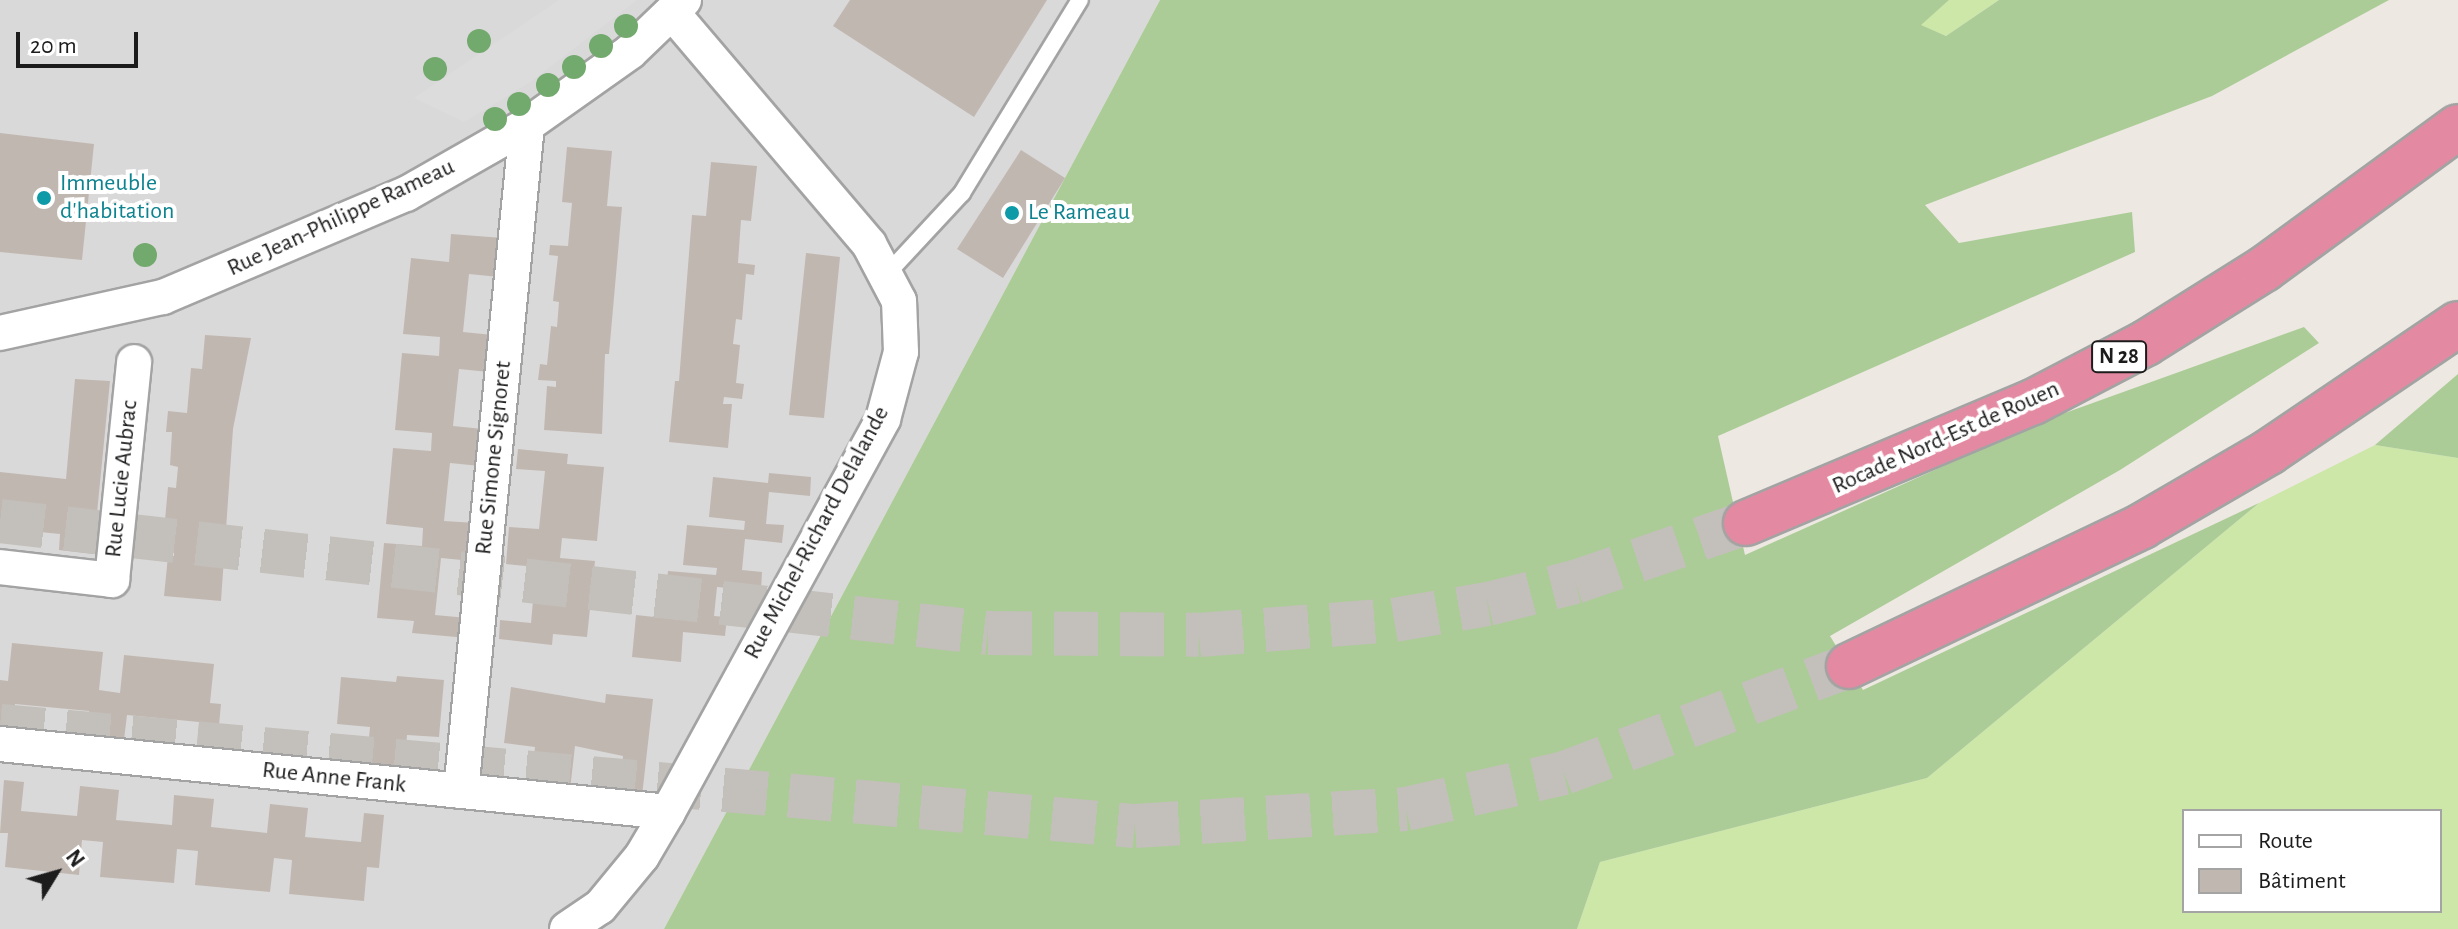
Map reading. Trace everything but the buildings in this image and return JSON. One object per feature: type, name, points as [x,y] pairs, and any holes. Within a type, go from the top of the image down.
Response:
[{"type":"highway","name":"Rocade Nord-Est de Rouen","points":[[1746,523],[2019,408],[2146,343],[2264,269],[2458,127]]},
{"type":"highway","points":[[1849,666],[2142,526],[2269,452],[2458,324]]},
{"type":"street","name":"Rue Michel-Richard Delalande","points":[[567,929],[600,907],[642,856],[668,812],[883,419],[901,352],[899,301],[869,244],[679,8]]},
{"type":"street","name":"Rue Jean-Philippe Rameau","points":[[0,333],[163,297],[406,194],[527,125],[679,8]]},
{"type":"street","name":"Rue Simone Signoret","points":[[461,791],[527,125]]},
{"type":"street","name":"Rue Lucie Aubrac","points":[[0,567],[112,580],[134,362]]},
{"type":"street","name":"Rue Anne Frank","points":[[0,744],[668,812]]},
{"type":"lane","points":[[885,276],[962,193],[1080,0]]},
{"type":"shaded area","points":[[0,0],[1160,0],[664,929],[0,929]]},
{"type":"shaded area","points":[[559,0],[637,0],[529,83],[464,122],[414,98]]},
{"type":"green space","points":[[1160,0],[1949,0],[1921,25],[1946,36],[1999,0],[2389,0],[2212,96],[1925,205],[1959,243],[2132,212],[2135,252],[1718,436],[1745,555],[2051,418],[2304,327],[2319,343],[2120,470],[1830,636],[1863,690],[2259,503],[1927,778],[1600,862],[1577,929],[664,929]]},
{"type":"green space","points":[[1949,0],[1999,0],[1946,36],[1920,25]]},
{"type":"green space","points":[[2458,374],[2458,458],[2375,445]]},
{"type":"green space","points":[[2375,445],[2458,458],[2458,929],[1577,929],[1600,862],[1927,778],[2259,503]]},
{"type":"tunnel","points":[[0,521],[988,633],[1199,635],[1394,620],[1488,604],[1575,582],[1746,523]]},
{"type":"tunnel","points":[[0,726],[1135,826],[1406,809],[1564,773],[1849,666]]},
{"type":"place","name":"Immeuble d'habitation","points":[[44,198]]},
{"type":"place","name":"Le Rameau","points":[[1012,213]]}]
